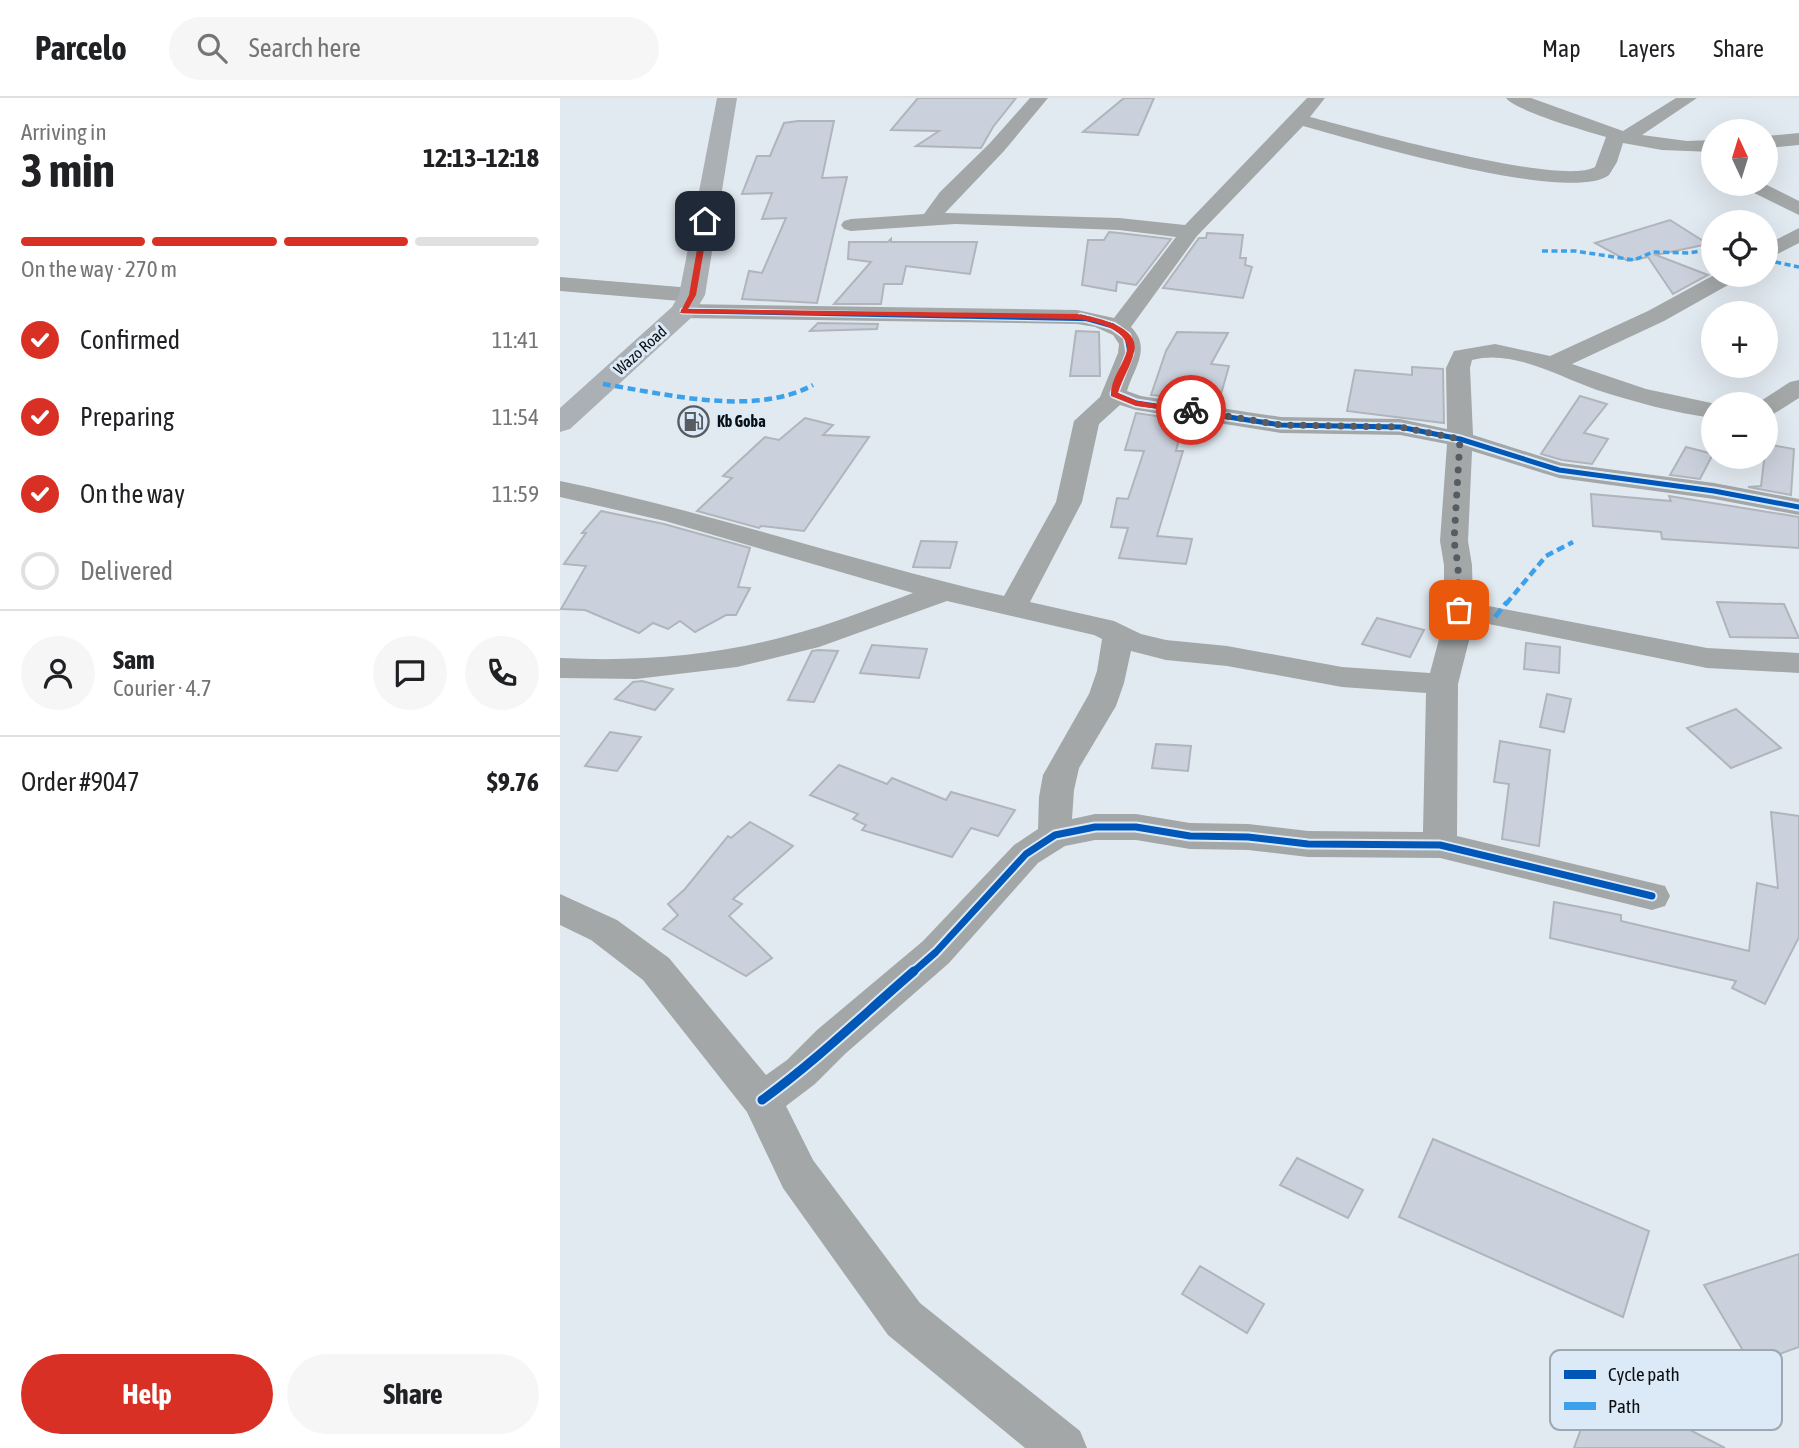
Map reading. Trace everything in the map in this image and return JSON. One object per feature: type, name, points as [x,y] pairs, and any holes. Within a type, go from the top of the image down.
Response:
[{"type":"main road","points":[[688,303],[727,98]]},
{"type":"main road","name":"Wazo Road","points":[[560,423],[688,303]]},
{"type":"street","points":[[930,218],[947,196],[997,147],[1039,98]]},
{"type":"street","points":[[560,284],[688,303],[1077,317],[1121,325],[1190,232],[1299,120],[1315,98]]},
{"type":"street","points":[[1515,98],[1620,137],[1679,146],[1701,146]]},
{"type":"street","points":[[1299,120],[1448,157],[1569,178],[1602,172],[1620,137],[1688,98]]},
{"type":"street","points":[[1778,141],[1799,139]]},
{"type":"street","points":[[1679,146],[1701,158]]},
{"type":"street","points":[[1774,196],[1799,209]]},
{"type":"street","points":[[851,225],[930,218],[1119,224],[1190,232]]},
{"type":"street","points":[[1778,247],[1799,234]]},
{"type":"street","points":[[1551,365],[1656,316],[1708,287]]},
{"type":"street","points":[[1013,607],[1069,502],[1087,421],[1111,401],[1117,380],[1131,351],[1130,341],[1123,332],[1111,325]]},
{"type":"street","points":[[1440,845],[1442,684],[1459,620],[1458,565],[1454,541],[1460,439],[1458,368],[1462,356],[1478,349],[1496,350],[1672,405],[1701,409]]},
{"type":"street","points":[[1778,401],[1799,387]]},
{"type":"street","points":[[1114,394],[1136,403],[1281,425],[1400,427],[1460,439],[1559,470],[1714,491],[1799,507]]},
{"type":"street","points":[[1778,410],[1799,413]]},
{"type":"street","points":[[560,489],[591,495],[632,508],[668,513],[945,592],[1103,628],[1131,642],[1166,650],[1227,656],[1342,677],[1442,684]]},
{"type":"street","points":[[560,668],[662,667],[763,652],[828,634],[945,592]]},
{"type":"street","points":[[1459,610],[1707,658],[1799,663]]},
{"type":"street","points":[[1055,835],[1060,774],[1107,691],[1113,672],[1117,635]]},
{"type":"street","points":[[762,1100],[801,1072],[831,1042],[936,952],[1026,854],[1055,835],[1095,827],[1136,827],[1190,836],[1248,837],[1308,844],[1440,845],[1652,896]]},
{"type":"street","points":[[560,908],[604,930],[656,969],[762,1100],[798,1174],[904,1319],[1063,1448]]},
{"type":"building","points":[[918,98],[1016,98],[993,127],[981,148],[916,146],[939,131],[891,130]]},
{"type":"building","points":[[1124,98],[1154,98],[1138,135],[1083,132]]},
{"type":"building","points":[[834,121],[822,178],[847,177],[817,303],[742,299],[749,271],[762,273],[786,218],[762,219],[772,193],[742,194],[757,156],[770,156],[784,123]]},
{"type":"building","points":[[1670,220],[1701,240],[1701,245],[1656,255],[1701,272],[1701,279],[1673,294],[1648,257],[1628,261],[1595,243]]},
{"type":"building","points":[[1109,232],[1171,239],[1136,285],[1117,282],[1116,291],[1082,285],[1088,240],[1104,240]]},
{"type":"building","points":[[1207,233],[1243,235],[1240,258],[1246,258],[1245,265],[1252,267],[1243,298],[1163,288],[1199,238],[1206,238]]},
{"type":"building","points":[[891,239],[891,242],[977,242],[970,274],[906,266],[902,284],[884,284],[881,304],[834,304],[871,262],[848,259],[849,242],[888,242]]},
{"type":"building","points":[[818,323],[878,324],[877,329],[810,331]]},
{"type":"building","points":[[1076,331],[1099,332],[1100,376],[1070,376]]},
{"type":"building","points":[[1177,332],[1228,333],[1211,364],[1229,366],[1219,401],[1151,395],[1166,351]]},
{"type":"building","points":[[1412,367],[1443,369],[1444,423],[1347,411],[1355,370],[1412,375]]},
{"type":"building","points":[[1580,396],[1607,404],[1584,433],[1608,439],[1592,464],[1541,454]]},
{"type":"building","points":[[1136,413],[1184,420],[1176,451],[1183,451],[1157,536],[1192,539],[1186,564],[1119,558],[1128,528],[1111,527],[1117,498],[1128,499],[1144,451],[1125,450]]},
{"type":"building","points":[[805,418],[833,425],[823,435],[869,437],[804,531],[761,526],[759,528],[697,511],[732,478],[723,476],[765,437],[779,440]]},
{"type":"building","points":[[1778,446],[1794,449],[1791,495],[1748,487],[1761,486],[1763,469],[1778,469]]},
{"type":"building","points":[[1686,447],[1701,451],[1701,469],[1705,469],[1700,479],[1670,475]]},
{"type":"building","points":[[1591,494],[1671,501],[1669,496],[1799,517],[1799,548],[1662,539],[1661,532],[1593,526]]},
{"type":"building","points":[[601,511],[664,524],[750,548],[738,587],[750,588],[736,615],[726,615],[695,632],[680,621],[668,629],[653,623],[639,633],[585,610],[561,609],[586,566],[564,564],[586,533],[582,533]]},
{"type":"building","points":[[921,541],[957,542],[950,568],[913,567]]},
{"type":"building","points":[[1717,602],[1784,604],[1799,638],[1730,637]]},
{"type":"building","points":[[1377,618],[1424,630],[1410,657],[1362,644]]},
{"type":"building","points":[[1526,643],[1560,647],[1559,673],[1524,669]]},
{"type":"building","points":[[872,645],[927,649],[919,678],[860,673]]},
{"type":"building","points":[[812,651],[838,651],[814,702],[788,700]]},
{"type":"building","points":[[642,681],[673,689],[655,710],[615,699],[633,682]]},
{"type":"building","points":[[1547,694],[1571,699],[1564,732],[1540,727]]},
{"type":"building","points":[[1736,709],[1781,748],[1731,768],[1687,728]]},
{"type":"building","points":[[610,732],[641,737],[617,771],[585,766]]},
{"type":"building","points":[[1500,741],[1550,750],[1539,846],[1502,839],[1509,784],[1494,782]]},
{"type":"building","points":[[1156,744],[1191,746],[1188,771],[1152,768]]},
{"type":"building","points":[[839,765],[887,784],[892,778],[946,800],[951,792],[1015,810],[998,836],[971,828],[952,857],[862,830],[866,825],[853,819],[858,814],[810,795]]},
{"type":"building","points":[[1771,812],[1799,816],[1799,937],[1765,1004],[1732,988],[1736,981],[1550,938],[1554,902],[1621,915],[1621,921],[1749,951],[1757,883],[1778,888]]},
{"type":"building","points":[[750,822],[793,846],[733,899],[742,904],[729,916],[772,958],[746,976],[663,929],[678,915],[668,904],[685,889],[728,836],[731,838]]},
{"type":"building","points":[[1433,1139],[1649,1231],[1623,1317],[1399,1217]]},
{"type":"building","points":[[1297,1158],[1363,1190],[1348,1218],[1280,1185]]},
{"type":"building","points":[[1799,1254],[1799,1347],[1782,1353],[1782,1350],[1743,1350],[1704,1285]]},
{"type":"building","points":[[1200,1266],[1264,1304],[1247,1333],[1182,1294]]},
{"type":"building","points":[[1581,1430],[1690,1430],[1725,1448],[1574,1448]]},
{"type":"marked path","points":[[1542,251],[1575,251],[1634,260],[1653,252],[1701,251]]},
{"type":"marked path","points":[[1778,263],[1799,267]]},
{"type":"marked path","points":[[603,384],[690,397],[736,400],[783,398],[813,385]]},
{"type":"marked path","points":[[1495,617],[1546,556],[1573,542]]},
{"type":"cycle path","points":[[683,311],[1085,318],[1104,322],[1127,336],[1130,353],[1114,394],[1136,403],[1281,425],[1400,427],[1460,439],[1559,470],[1714,491],[1799,507]]},
{"type":"cycle path","points":[[762,1100],[801,1072],[831,1042],[936,952],[1026,854],[1055,835],[1095,827],[1136,827],[1190,836],[1248,837],[1308,844],[1440,845],[1652,896]]},
{"type":"way so far","points":[[1191,410],[1281,425],[1400,427],[1460,439],[1454,541],[1458,565],[1459,610]]},
{"type":"place","name":"Kb Goba","points":[[694,421]]},
{"type":"route","points":[[705,221],[692,295],[683,311],[1095,319],[1123,332],[1130,341],[1131,351],[1117,380],[1114,394],[1136,403],[1191,410]]}]
